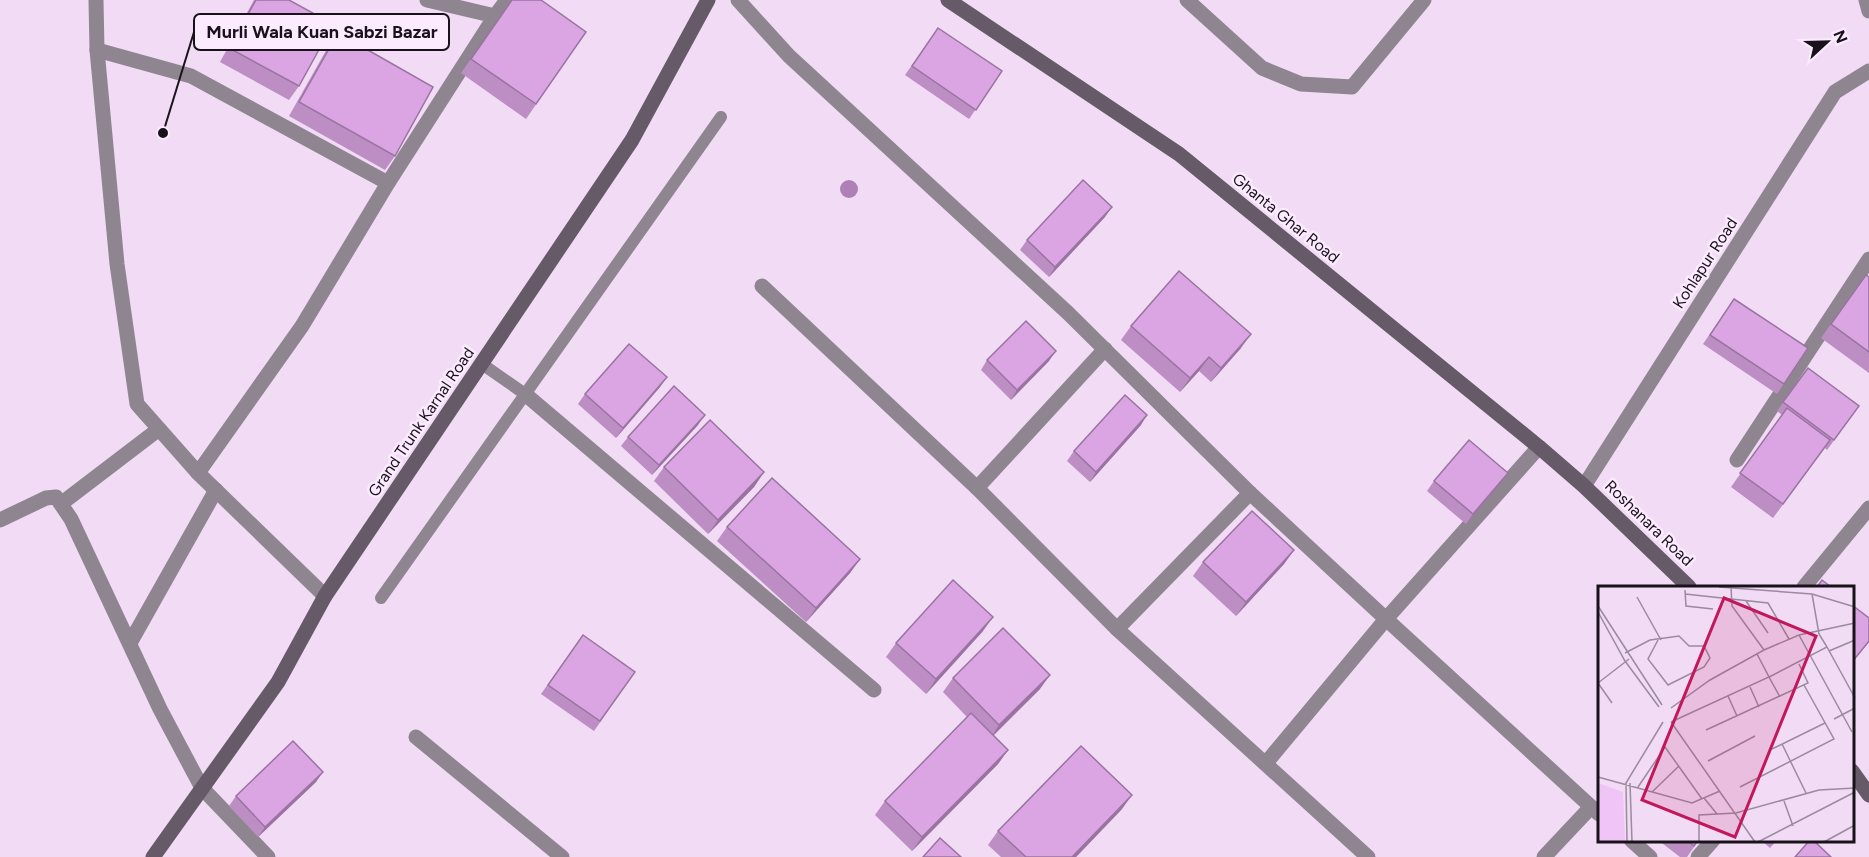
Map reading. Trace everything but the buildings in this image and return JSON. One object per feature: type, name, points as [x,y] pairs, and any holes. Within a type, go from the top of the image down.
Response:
[{"type":"main road","name":"Grand Trunk Karnal Road","points":[[153,857],[278,682],[325,596],[632,140],[708,0]]},
{"type":"main road","name":"Ghanta Ghar Road","points":[[948,0],[1179,154],[1584,486]]},
{"type":"main road","name":"Roshanara Road","points":[[1584,486],[1688,586]]},
{"type":"main road","points":[[1854,774],[1869,795]]},
{"type":"street","points":[[96,0],[97,50],[117,264],[137,404],[198,473],[325,596]]},
{"type":"street","points":[[427,0],[495,16]]},
{"type":"street","points":[[198,473],[302,326],[388,183],[507,0]]},
{"type":"street","points":[[738,0],[789,56],[1068,313],[1250,493],[1595,810],[1544,857]]},
{"type":"street","points":[[1186,0],[1262,68],[1301,84],[1352,87],[1424,0]]},
{"type":"street","points":[[1866,0],[1869,11]]},
{"type":"street","points":[[97,50],[191,76],[388,183]]},
{"type":"street","name":"Kohlapur Road","points":[[1584,486],[1835,92],[1869,71]]},
{"type":"street","points":[[1737,460],[1869,259]]},
{"type":"street","points":[[762,285],[977,488],[1117,629],[1368,857]]},
{"type":"street","points":[[977,488],[1105,349]]},
{"type":"street","points":[[525,393],[874,690]]},
{"type":"street","points":[[62,503],[159,429]]},
{"type":"street","points":[[1266,763],[1386,619],[1539,447]]},
{"type":"street","points":[[130,643],[216,490]]},
{"type":"street","points":[[1117,629],[1250,493]]},
{"type":"street","points":[[0,520],[46,498],[56,497],[62,503],[160,709],[202,788],[268,857]]},
{"type":"street","points":[[1805,586],[1869,508]]},
{"type":"street","points":[[416,737],[562,857]]},
{"type":"street","points":[[1632,842],[1650,857]]},
{"type":"street","points":[[1698,857],[1711,842]]},
{"type":"lane","points":[[381,598],[721,117]]},
{"type":"lane","points":[[482,364],[525,393]]},
{"type":"place","name":"Murli Wala Kuan Sabzi Bazar","points":[[163,133]]}]
